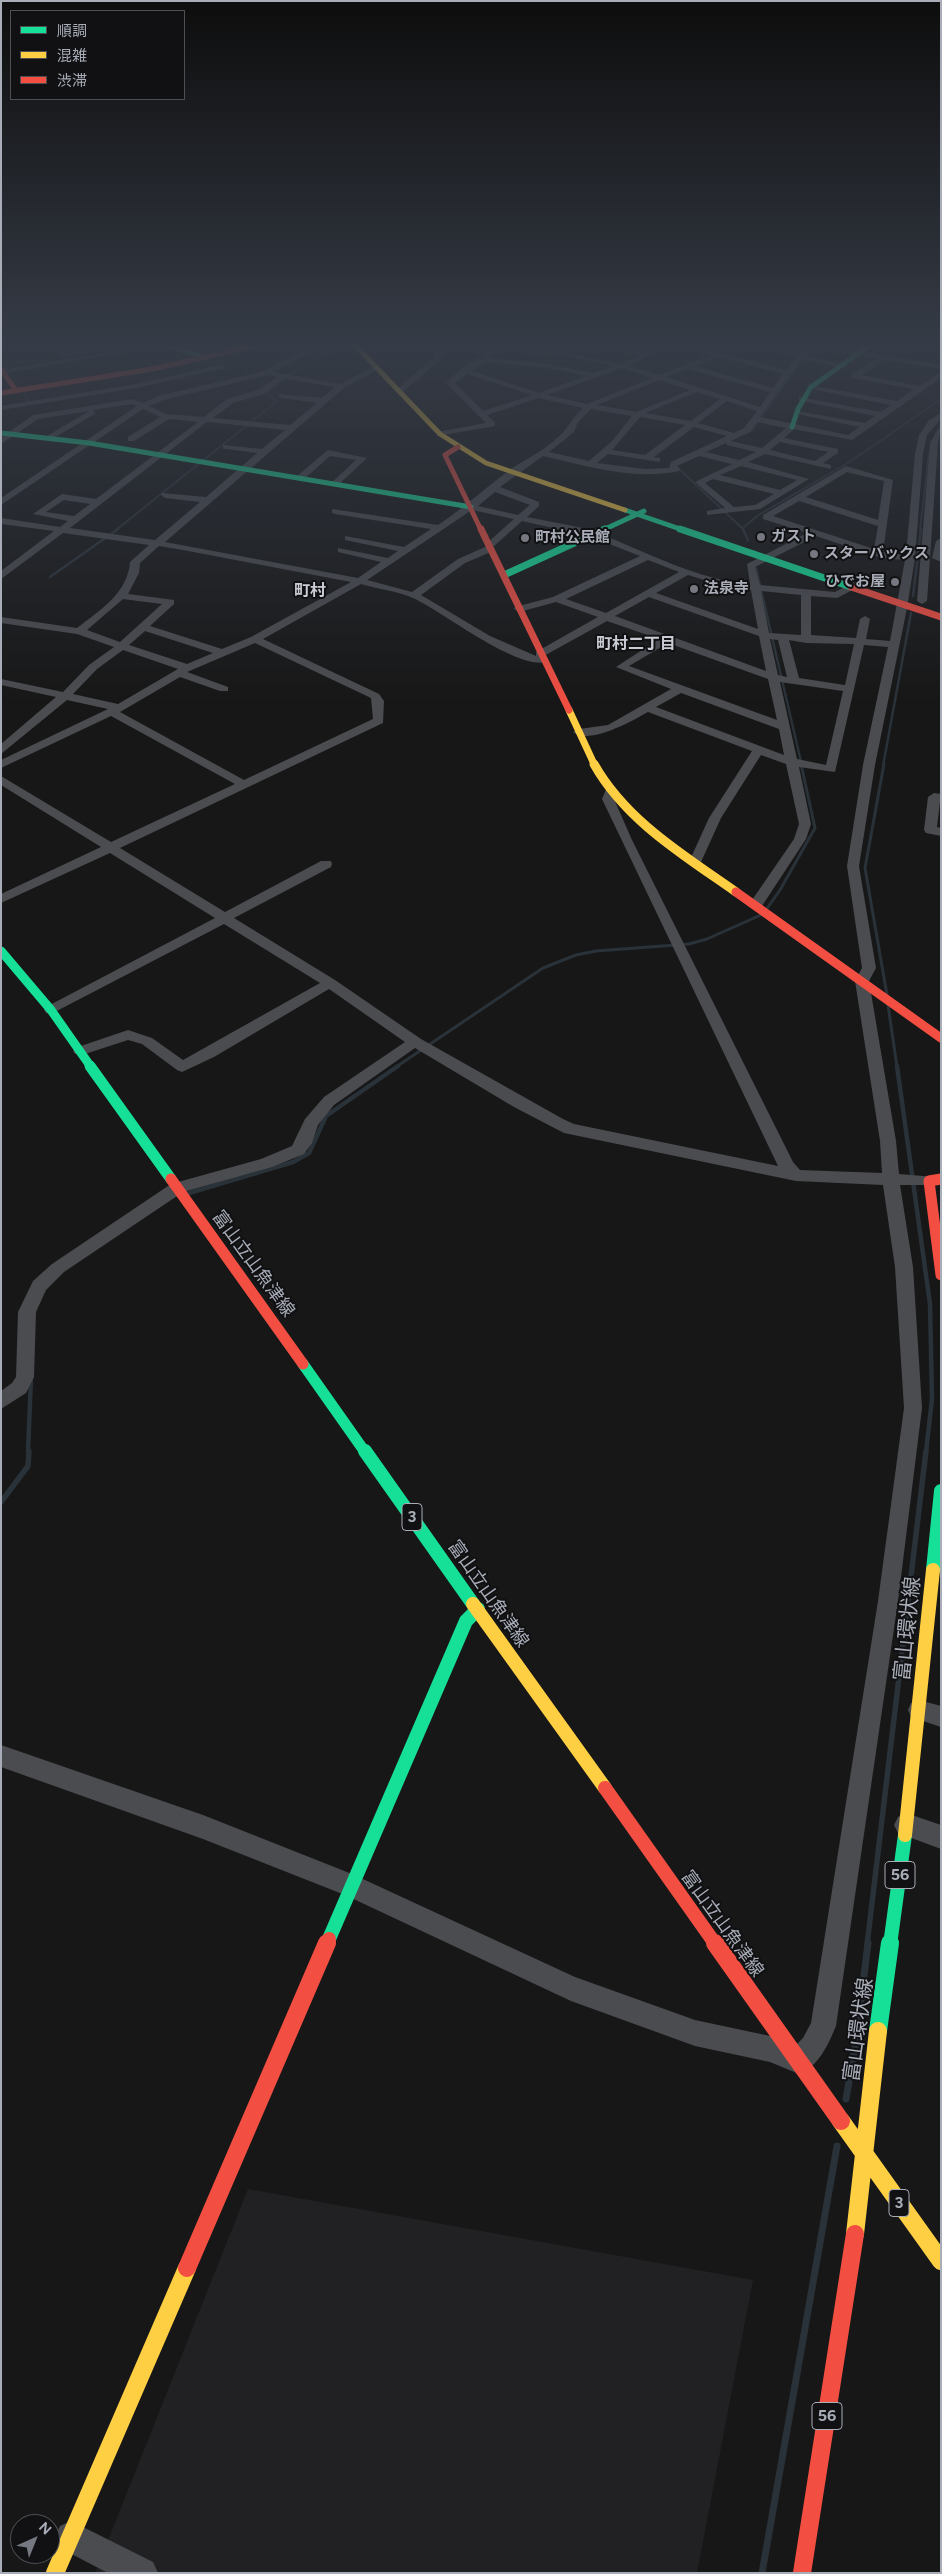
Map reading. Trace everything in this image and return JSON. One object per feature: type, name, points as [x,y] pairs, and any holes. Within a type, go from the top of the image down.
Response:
[{"type":"street","points":[[1,502],[57,465]]},
{"type":"street","points":[[1,576],[145,465]]},
{"type":"street","points":[[223,465],[471,507],[592,534],[714,582],[755,589],[837,595],[856,585]]},
{"type":"street","points":[[79,631],[123,596],[136,568],[135,562],[250,465]]},
{"type":"street","points":[[300,478],[314,465]]},
{"type":"street","points":[[334,484],[356,465]]},
{"type":"street","points":[[450,465],[542,657],[610,790],[643,823],[695,862],[941,1038]]},
{"type":"street","points":[[499,465],[856,585],[941,617]]},
{"type":"street","points":[[1,765],[116,710],[183,670],[255,639],[358,582],[471,507],[523,465]]},
{"type":"street","points":[[605,465],[652,473],[676,469],[673,465]]},
{"type":"street","points":[[732,510],[699,482],[737,465]]},
{"type":"street","points":[[710,513],[757,507],[805,479],[745,465]]},
{"type":"street","points":[[820,465],[828,467]]},
{"type":"street","points":[[878,553],[882,524],[910,465]]},
{"type":"street","points":[[922,601],[932,465]]},
{"type":"street","points":[[903,481],[846,469],[766,517],[878,553],[910,558]]},
{"type":"street","points":[[713,476],[782,492]]},
{"type":"street","points":[[1,1756],[202,1826],[352,1886],[571,1988],[695,2033],[770,2049],[799,2061],[812,2048],[823,2026],[888,1601],[913,1408],[904,1267],[894,1179],[862,982],[869,968],[853,866],[869,765],[910,558],[903,481]]},
{"type":"street","points":[[58,488],[107,494]]},
{"type":"street","points":[[414,596],[437,578],[489,547],[536,504],[493,488]]},
{"type":"street","points":[[1,489],[19,491]]},
{"type":"street","points":[[165,495],[208,500]]},
{"type":"street","points":[[75,519],[38,514],[62,497],[97,502]]},
{"type":"street","points":[[800,498],[882,524]]},
{"type":"street","points":[[335,511],[439,528]]},
{"type":"street","points":[[504,575],[641,512]]},
{"type":"street","points":[[1,522],[157,543],[244,558],[414,596],[486,638],[532,659],[542,657],[686,572]]},
{"type":"street","points":[[755,906],[800,839],[805,824],[775,678],[764,635],[763,618],[750,566],[815,533]]},
{"type":"street","points":[[348,538],[405,550]]},
{"type":"street","points":[[941,541],[937,558],[941,559]]},
{"type":"street","points":[[340,550],[388,561]]},
{"type":"street","points":[[520,609],[557,599],[648,556]]},
{"type":"street","points":[[649,594],[764,635],[806,640],[860,641],[894,645]]},
{"type":"street","points":[[806,594],[806,640]]},
{"type":"street","points":[[1,751],[13,738],[65,696],[93,667],[123,645],[170,602],[123,596]]},
{"type":"street","points":[[557,599],[775,678],[849,689]]},
{"type":"street","points":[[902,601],[941,611]]},
{"type":"street","points":[[648,708],[792,762],[831,769],[865,619]]},
{"type":"street","points":[[3,622],[79,631],[123,645],[224,689]]},
{"type":"street","points":[[143,627],[222,652]]},
{"type":"street","points":[[782,638],[794,681]]},
{"type":"street","points":[[1,899],[378,721],[378,701],[375,696],[255,639]]},
{"type":"street","points":[[667,639],[621,667],[784,727]]},
{"type":"street","points":[[1,682],[65,696],[116,710],[243,784]]},
{"type":"street","points":[[579,732],[610,728],[680,689]]},
{"type":"street","points":[[695,862],[714,818],[759,749]]},
{"type":"street","points":[[1,780],[111,846],[330,983],[368,1012],[414,1041],[543,1118],[570,1129],[796,1175],[930,1180],[941,1274]]},
{"type":"street","points":[[610,790],[608,799],[626,840],[782,1156],[796,1175]]},
{"type":"street","points":[[941,798],[934,796],[930,830],[941,832]]},
{"type":"street","points":[[51,1010],[326,864]]},
{"type":"street","name":"富山立山魚津線","points":[[1,951],[51,1010],[478,1609],[650,1855],[941,2261]]},
{"type":"street","points":[[80,1051],[128,1036],[147,1041],[182,1067],[209,1054],[330,983]]},
{"type":"street","points":[[1,1402],[20,1388],[25,1377],[27,1312],[39,1286],[58,1268],[177,1188],[266,1163],[298,1150],[304,1143],[311,1123],[329,1101],[405,1050],[414,1041]]},
{"type":"street","name":"富山環状線","points":[[802,2573],[852,2259],[862,2149],[906,1825],[919,1710],[934,1630],[941,1491]]},
{"type":"street","points":[[55,2573],[466,1621],[478,1609]]},
{"type":"street","points":[[919,1710],[941,1717]]},
{"type":"street","points":[[906,1825],[941,1837]]},
{"type":"street","points":[[71,2537],[142,2573]]},
{"type":"shaded area","points":[[248,2189],[753,2280],[697,2573],[95,2573]]},
{"type":"waterway","points":[[116,530],[197,465]]},
{"type":"waterway","points":[[743,528],[757,516],[844,465]]},
{"type":"waterway","points":[[920,530],[928,465]]},
{"type":"waterway","points":[[676,466],[743,529]]},
{"type":"waterway","points":[[50,577],[118,529]]},
{"type":"waterway","points":[[743,529],[748,540]]},
{"type":"waterway","points":[[913,596],[921,529]]},
{"type":"waterway","points":[[756,568],[802,766]]},
{"type":"waterway","points":[[883,766],[911,613]]},
{"type":"waterway","points":[[396,1067],[543,968],[576,955],[596,951],[689,944],[707,939],[763,914],[780,890],[815,828],[801,764]]},
{"type":"waterway","points":[[884,764],[865,868],[887,995]]},
{"type":"waterway","points":[[888,1005],[897,1067]]},
{"type":"waterway","points":[[189,1193],[293,1162],[309,1153],[326,1116],[398,1066]]},
{"type":"waterway","points":[[897,1066],[930,1304],[932,1399],[926,1452]]},
{"type":"waterway","points":[[28,1452],[31,1377]]},
{"type":"waterway","points":[[1,1502],[28,1466],[29,1451]]},
{"type":"waterway","points":[[867,1945],[926,1451]]},
{"type":"waterway","points":[[846,2099],[856,2041],[868,1943]]},
{"type":"waterway","points":[[762,2573],[837,2146]]},
{"type":"traffic: fast","points":[[221,465],[471,507]]},
{"type":"traffic: fast","points":[[625,510],[851,587]]},
{"type":"traffic: fast","points":[[504,575],[644,511]]},
{"type":"traffic: fast","points":[[1,951],[51,1010],[171,1179]]},
{"type":"traffic: fast","points":[[303,1364],[473,1604]]},
{"type":"traffic: fast","points":[[933,1570],[941,1491]]},
{"type":"traffic: fast","points":[[329,1939],[466,1621],[478,1609]]},
{"type":"traffic: fast","points":[[878,2031],[905,1835]]},
{"type":"traffic: slow","points":[[492,465],[625,510]]},
{"type":"traffic: slow","points":[[569,710],[596,768],[629,810],[663,840],[736,892]]},
{"type":"traffic: slow","points":[[905,1835],[933,1570]]},
{"type":"traffic: slow","points":[[473,1604],[605,1788]]},
{"type":"traffic: slow","points":[[855,2234],[878,2031]]},
{"type":"traffic: slow","points":[[841,2121],[941,2261]]},
{"type":"traffic: slow","points":[[55,2573],[187,2268]]},
{"type":"traffic: jam","points":[[450,465],[569,710]]},
{"type":"traffic: jam","points":[[851,587],[941,617]]},
{"type":"traffic: jam","points":[[736,892],[941,1038]]},
{"type":"traffic: jam","points":[[171,1179],[303,1364]]},
{"type":"traffic: jam","points":[[941,1179],[929,1181],[941,1275]]},
{"type":"traffic: jam","points":[[605,1788],[841,2121]]},
{"type":"traffic: jam","points":[[187,2268],[329,1939]]},
{"type":"traffic: jam","points":[[802,2573],[855,2234]]},
{"type":"place","name":"ガスト","points":[[761,537]]},
{"type":"place","name":"町村公民館","points":[[525,538]]},
{"type":"place","name":"スターバックス","points":[[814,554]]},
{"type":"place","name":"ひでお屋","points":[[895,582]]},
{"type":"place","name":"法泉寺","points":[[694,589]]},
{"type":"district","name":"町村","points":[[310,591]]},
{"type":"district","name":"町村二丁目","points":[[636,644]]}]
